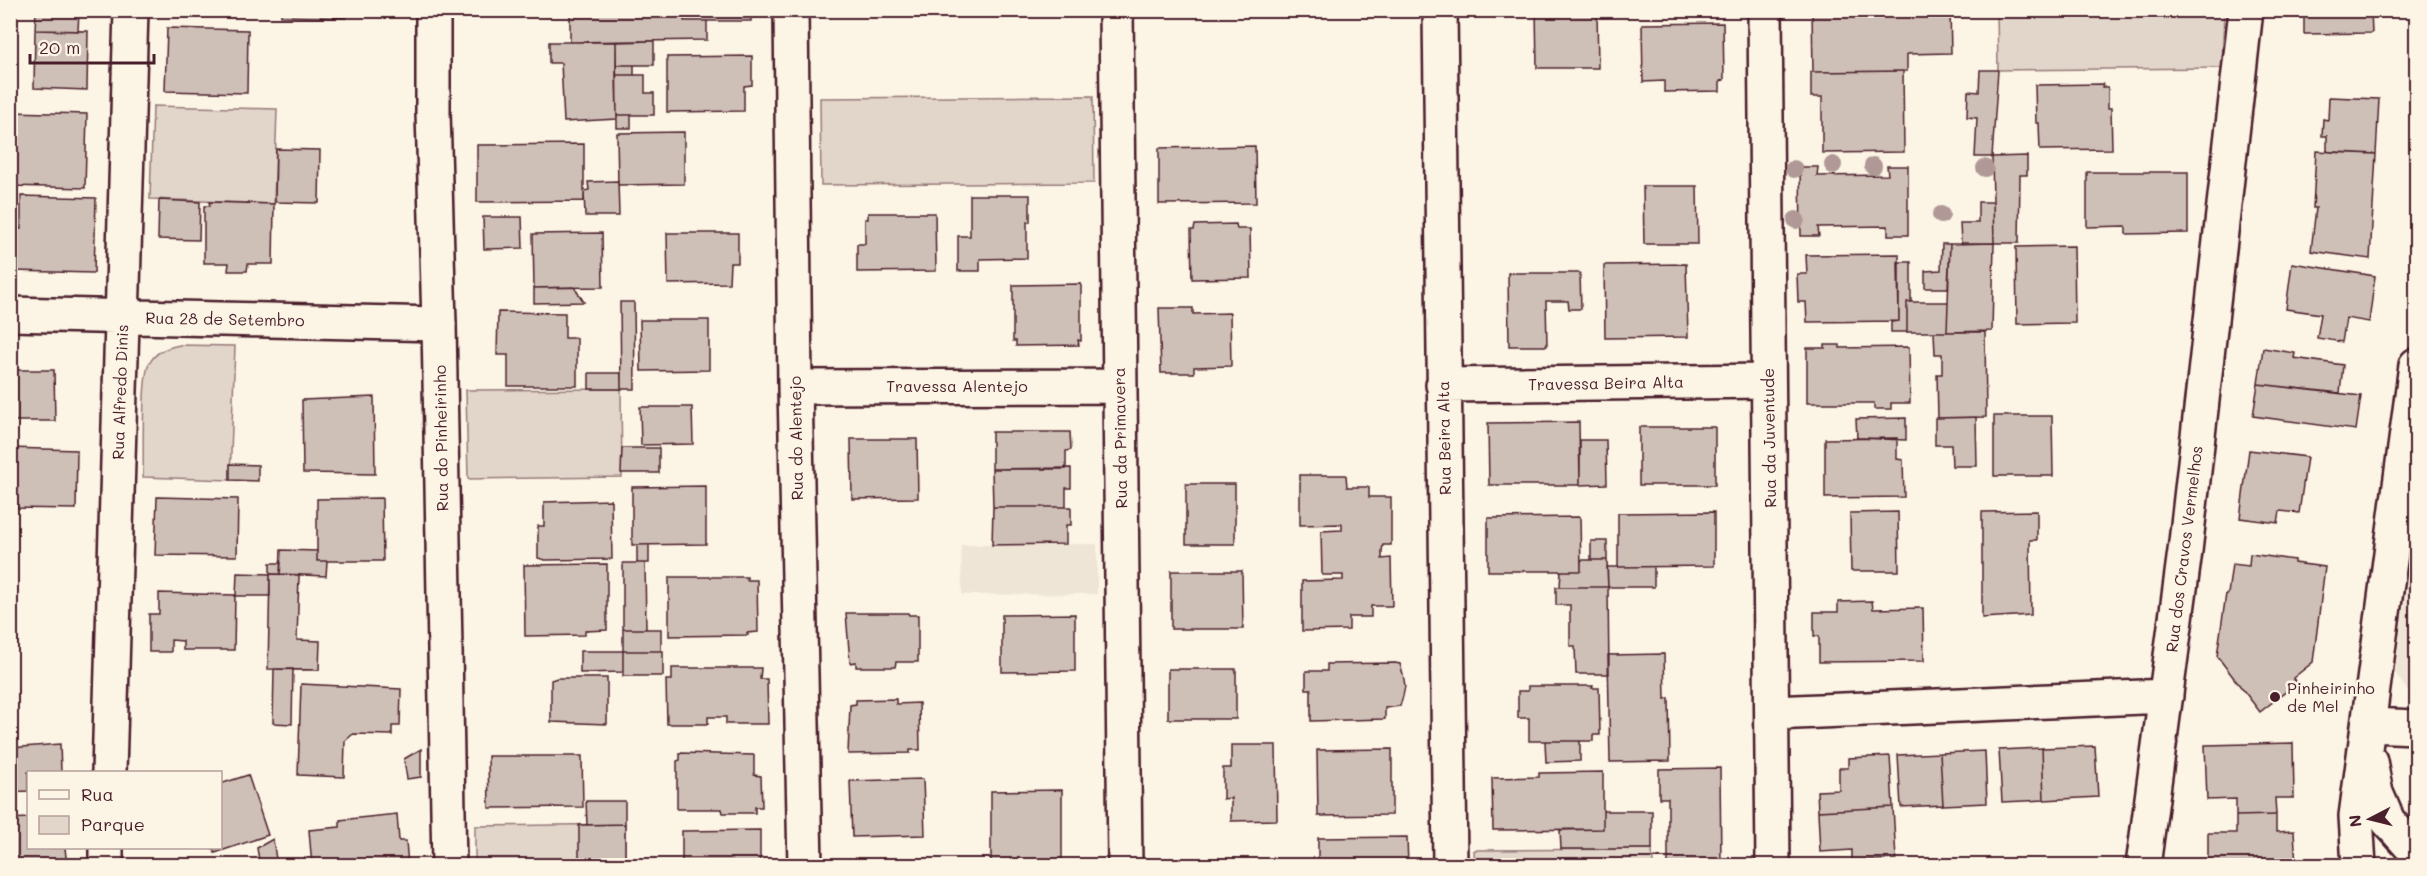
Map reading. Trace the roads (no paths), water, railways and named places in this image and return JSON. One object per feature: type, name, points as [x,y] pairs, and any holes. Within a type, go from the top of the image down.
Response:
[{"type":"street","name":"Rua Alfredo Dinis","points":[[109,771],[131,10]]},
{"type":"street","name":"Rua do Pinheirinho","points":[[433,10],[433,112],[440,324],[449,866]]},
{"type":"street","name":"Rua do Alentejo","points":[[791,10],[795,387],[805,866]]},
{"type":"street","name":"Rua da Primavera","points":[[1116,10],[1125,866]]},
{"type":"street","name":"Rua Beira Alta","points":[[1440,10],[1450,866]]},
{"type":"street","name":"Rua da Juventude","points":[[1765,10],[1773,866]]},
{"type":"street","name":"Rua dos Cravos Vermelhos","points":[[2143,866],[2185,551],[2246,10]]},
{"type":"street","name":"Rua 28 de Setembro","points":[[10,314],[440,324]]},
{"type":"street","points":[[2359,866],[2356,816],[2416,365]]},
{"type":"street","name":"Travessa Beira Alta","points":[[1443,385],[1768,381]]},
{"type":"street","name":"Travessa Alentejo","points":[[795,387],[1119,386]]},
{"type":"street","points":[[1773,713],[2166,696]]},
{"type":"street","points":[[2368,735],[2416,726]]},
{"type":"street","points":[[2368,735],[2376,793],[2388,821],[2416,852]]},
{"type":"street","points":[[106,849],[106,866]]},
{"type":"place","name":"Pinheirinho de Mel","points":[[2275,697]]}]
